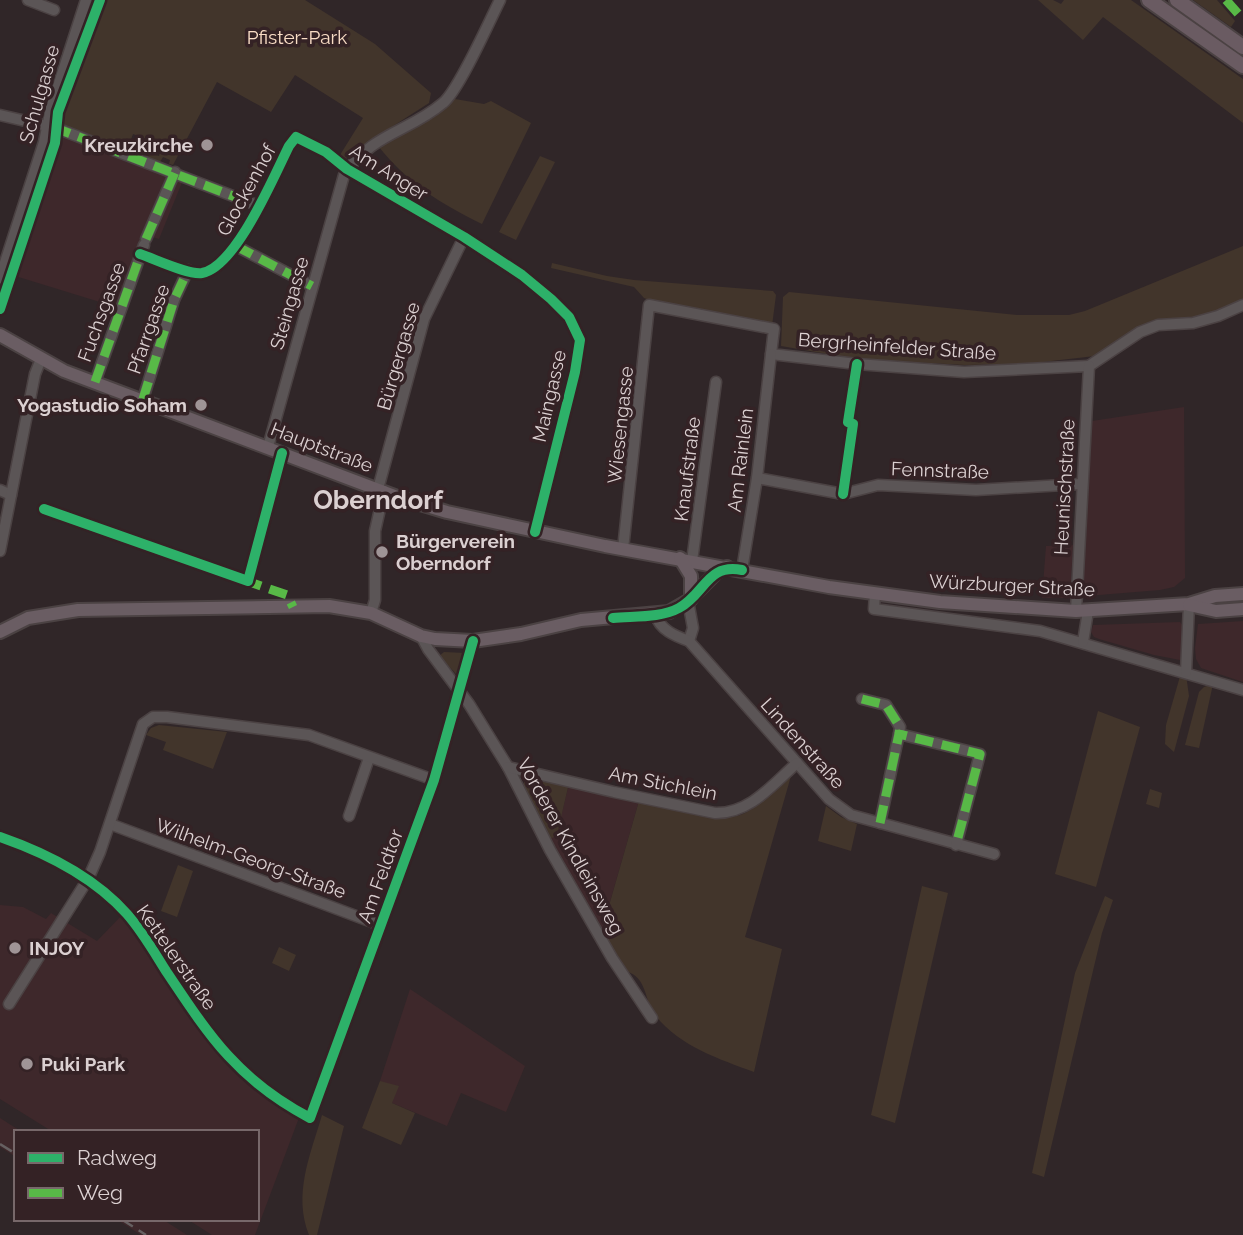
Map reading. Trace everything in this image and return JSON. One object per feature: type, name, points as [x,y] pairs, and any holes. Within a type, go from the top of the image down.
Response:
[{"type":"highway","points":[[1149,0],[1243,66]]},
{"type":"highway","points":[[1177,0],[1243,47]]},
{"type":"main road","name":"Hauptstraße","points":[[0,335],[64,371],[381,490],[447,512],[535,532],[727,567]]},
{"type":"main road","points":[[686,559],[691,576],[690,600]]},
{"type":"main road","points":[[0,632],[40,615],[78,610],[329,606],[371,613],[421,636],[473,641],[521,634],[581,620],[676,610],[690,600],[716,573],[727,567]]},
{"type":"main road","name":"Würzburger Straße","points":[[727,567],[875,593],[960,604],[1082,611],[1189,604],[1215,596],[1243,594]]},
{"type":"main road","name":"Würzburger Straße","points":[[1189,604],[1216,611],[1243,609]]},
{"type":"main road","points":[[0,622],[19,622]]},
{"type":"street","points":[[28,0],[54,9]]},
{"type":"street","name":"Schulgasse","points":[[0,278],[86,0]]},
{"type":"street","points":[[348,169],[373,143],[446,102],[500,0]]},
{"type":"street","points":[[0,115],[48,126],[259,206]]},
{"type":"street","name":"Am Anger","points":[[296,137],[326,152],[348,169],[464,237]]},
{"type":"street","name":"Glockenhof","points":[[188,270],[200,273],[210,270],[236,246],[296,137]]},
{"type":"street","name":"Steingasse","points":[[268,447],[312,285],[348,169]]},
{"type":"street","name":"Fuchsgasse","points":[[95,382],[144,246],[175,172]]},
{"type":"street","name":"Bürgergasse","points":[[381,490],[424,319],[464,237]]},
{"type":"street","name":"Maingasse","points":[[464,237],[522,275],[551,299],[569,317],[580,340],[575,372],[535,532]]},
{"type":"street","name":"Fuchsgasse","points":[[144,246],[188,270]]},
{"type":"street","name":"Glockenhof","points":[[236,246],[312,285]]},
{"type":"street","name":"Pfarrgasse","points":[[143,399],[174,300],[188,270]]},
{"type":"street","name":"Bergrheinfelder Straße","points":[[649,305],[774,329],[771,354],[964,372],[1089,366]]},
{"type":"street","name":"Wiesengasse","points":[[623,549],[649,305]]},
{"type":"street","points":[[1089,366],[1140,332],[1158,325],[1192,323],[1219,316],[1243,305]]},
{"type":"street","name":"Am Rainlein","points":[[742,570],[757,478],[771,354]]},
{"type":"street","points":[[0,551],[41,359]]},
{"type":"street","name":"Heunischstraße","points":[[1083,642],[1081,484],[1089,366]]},
{"type":"street","name":"Knaufstraße","points":[[686,559],[716,382]]},
{"type":"street","name":"Fennstraße","points":[[757,478],[843,494],[878,485],[976,490],[1081,484]]},
{"type":"street","points":[[0,490],[11,495]]},
{"type":"street","points":[[371,613],[375,600],[375,531],[381,490]]},
{"type":"street","name":"Würzburger Straße","points":[[875,593],[874,610],[1027,628],[1083,642]]},
{"type":"street","points":[[689,642],[693,628],[690,600]]},
{"type":"street","points":[[1186,672],[1189,604]]},
{"type":"street","name":"Lindenstraße","points":[[654,614],[657,621],[671,634],[689,642],[842,811],[994,854]]},
{"type":"street","points":[[421,636],[461,691]]},
{"type":"street","name":"Am Feldtor","points":[[310,1118],[434,780],[473,641]]},
{"type":"street","points":[[1083,642],[1243,690]]},
{"type":"street","name":"Vorderer Kindleinsweg","points":[[461,691],[508,767],[550,850],[612,958],[652,1017]]},
{"type":"street","points":[[862,699],[886,705],[900,727],[880,823]]},
{"type":"street","points":[[9,1004],[88,879],[110,824],[143,724],[153,718],[167,717],[293,731],[434,780]]},
{"type":"street","points":[[899,734],[980,754],[956,845]]},
{"type":"street","points":[[349,817],[369,758]]},
{"type":"street","name":"Am Stichlein","points":[[508,767],[625,794],[727,813],[746,807],[797,763]]},
{"type":"street","name":"Wilhelm-Georg-Straße","points":[[110,824],[380,925]]},
{"type":"street","name":"Kettelerstraße","points":[[0,837],[28,847],[88,879],[127,914],[224,1053],[270,1095],[310,1118]]},
{"type":"shaded area","points":[[62,135],[183,180],[159,239],[142,234],[116,307],[12,275]]},
{"type":"shaded area","points":[[1184,407],[1185,578],[1174,587],[1160,590],[1087,596],[1083,592],[1092,421]]},
{"type":"shaded area","points":[[1073,545],[1070,598],[1042,598],[1046,546]]},
{"type":"shaded area","points":[[1243,621],[1243,682],[1201,668],[1196,659],[1195,648],[1198,624]]},
{"type":"shaded area","points":[[1180,622],[1186,630],[1180,660],[1099,639],[1091,632],[1093,625]]},
{"type":"shaded area","points":[[569,783],[639,801],[602,930],[549,840],[557,834]]},
{"type":"shaded area","points":[[0,905],[23,907],[46,919],[51,913],[97,941],[125,912],[209,1036],[300,1115],[255,1235],[212,1235],[190,1221],[259,1221],[259,1130],[50,1130],[0,1099]]},
{"type":"shaded area","points":[[410,989],[525,1066],[506,1112],[461,1093],[447,1126],[392,1103],[380,1081]]},
{"type":"shaded area","points":[[0,1118],[19,1130],[14,1130],[14,1156],[0,1147]]},
{"type":"shaded area","points":[[119,1221],[165,1221],[187,1235],[141,1235]]},
{"type":"green space","name":"Pfister-Park","points":[[91,0],[305,0],[375,44],[431,93],[429,103],[346,159],[340,155],[363,118],[295,75],[271,112],[217,82],[173,165],[163,157],[160,162],[57,126],[98,12],[89,6]],"holes":[[[133,134],[162,145],[159,156],[129,145]]]},
{"type":"green space","points":[[1038,0],[1053,0],[1061,4],[1064,0],[1131,0],[1243,79],[1243,123],[1103,17],[1083,40]]},
{"type":"green space","points":[[1193,0],[1217,0],[1235,21],[1231,27]]},
{"type":"green space","points":[[455,99],[484,104],[491,101],[531,123],[482,224],[413,182],[378,146],[433,118]]},
{"type":"green space","points":[[540,156],[555,162],[516,240],[499,232]]},
{"type":"green space","points":[[1243,246],[1243,305],[1218,316],[1158,324],[1104,355],[1025,364],[965,365],[856,359],[781,346],[783,297],[789,292],[1017,315],[1069,315],[1085,311]]},
{"type":"green space","points":[[552,263],[634,280],[773,291],[776,295],[772,326],[662,305],[644,298],[634,287],[551,268]]},
{"type":"green space","points":[[444,652],[465,653],[459,675],[439,656]]},
{"type":"green space","points":[[1181,673],[1186,675],[1189,696],[1174,752],[1165,744],[1166,725]]},
{"type":"green space","points":[[1213,684],[1199,748],[1185,745],[1199,692]]},
{"type":"green space","points":[[1098,711],[1140,727],[1096,887],[1055,874]]},
{"type":"green space","points":[[159,725],[227,732],[213,769],[163,750],[166,742],[146,735],[151,728]]},
{"type":"green space","points":[[528,774],[569,783],[557,835],[549,840],[524,790],[524,777]]},
{"type":"green space","points":[[791,776],[745,937],[782,949],[754,1072],[700,1050],[665,1026],[652,1011],[640,981],[616,960],[602,930],[639,801],[709,817],[736,816],[758,804]]},
{"type":"green space","points":[[1150,789],[1162,793],[1159,808],[1146,804]]},
{"type":"green space","points":[[826,806],[857,824],[851,851],[818,841]]},
{"type":"green space","points":[[178,865],[193,871],[177,917],[161,911]]},
{"type":"green space","points":[[922,886],[948,893],[895,1123],[871,1115]]},
{"type":"green space","points":[[1105,896],[1113,900],[1102,933],[1044,1177],[1032,1173],[1075,973]]},
{"type":"green space","points":[[279,947],[296,955],[289,971],[272,963]]},
{"type":"green space","points":[[380,1081],[399,1086],[392,1103],[415,1113],[401,1145],[362,1128]]},
{"type":"green space","points":[[322,1115],[344,1126],[317,1235],[309,1235],[304,1220],[303,1190],[308,1160]]},
{"type":"railway","points":[[0,1144],[14,1153]]},
{"type":"railway","points":[[124,1221],[146,1235]]},
{"type":"marked path","points":[[1226,0],[1243,19]]},
{"type":"marked path","points":[[53,127],[259,206]]},
{"type":"marked path","points":[[146,239],[175,172]]},
{"type":"marked path","points":[[236,246],[312,286]]},
{"type":"marked path","points":[[95,382],[142,250]]},
{"type":"marked path","points":[[143,399],[174,300],[188,270]]},
{"type":"marked path","points":[[244,580],[287,595],[293,607]]},
{"type":"marked path","points":[[862,699],[886,705],[900,727],[899,734]]},
{"type":"marked path","points":[[880,823],[899,734],[980,754],[956,845]]},
{"type":"cycle path","points":[[0,309],[55,143],[58,112],[100,0]]},
{"type":"cycle path","points":[[140,254],[196,273],[215,267],[228,255],[253,219],[296,137],[326,152],[347,169],[464,237],[522,275],[569,317],[580,340],[575,372],[535,532]]},
{"type":"cycle path","points":[[843,494],[853,424],[848,422],[857,364]]},
{"type":"cycle path","points":[[44,509],[248,581],[282,453]]},
{"type":"cycle path","points":[[613,618],[672,611],[688,602],[714,575],[730,569],[742,570]]},
{"type":"cycle path","points":[[0,837],[68,868],[114,901],[138,927],[197,1016],[228,1055],[263,1088],[310,1118],[434,780],[473,641]]},
{"type":"place","name":"Kreuzkirche","points":[[207,145]]},
{"type":"place","name":"Yogastudio Soham","points":[[201,405]]},
{"type":"place","name":"Bürgerverein Oberndorf","points":[[382,552]]},
{"type":"place","name":"INJOY","points":[[15,948]]},
{"type":"place","name":"Puki Park","points":[[27,1064]]},
{"type":"district","name":"Oberndorf","points":[[378,500]]}]
